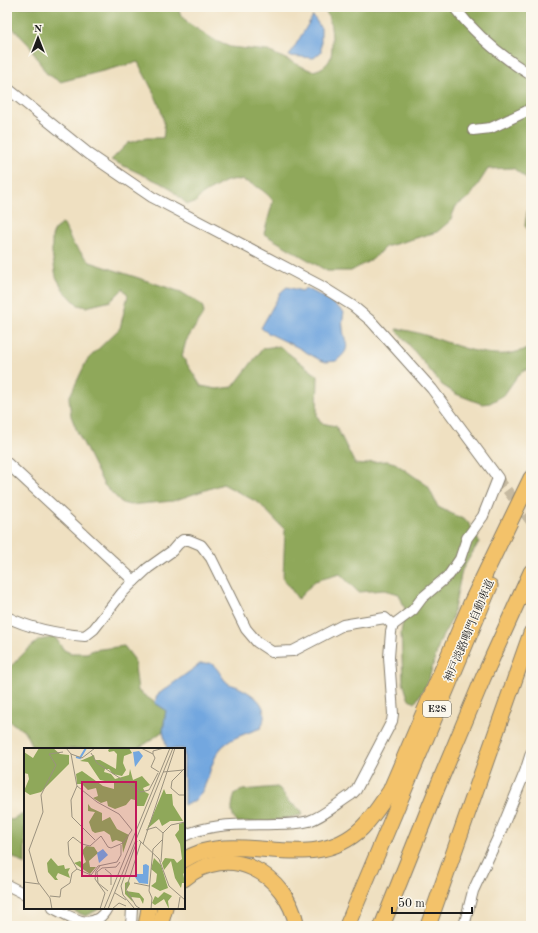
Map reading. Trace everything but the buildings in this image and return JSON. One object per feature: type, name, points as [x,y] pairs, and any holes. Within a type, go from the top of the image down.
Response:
[{"type":"highway","points":[[185,860],[200,852],[226,848],[302,852],[325,849],[343,841],[362,828],[375,813],[390,791],[471,603],[531,478]]},
{"type":"highway","name":"神戸淡路鳴門自動車道","points":[[347,926],[435,713],[531,493]]},
{"type":"highway","name":"E28","points":[[382,926],[483,678],[531,572]]},
{"type":"highway","points":[[428,926],[531,633]]},
{"type":"highway","points":[[185,878],[197,869],[215,863],[227,862],[246,865],[263,873],[287,898],[297,926]]},
{"type":"highway","points":[[146,926],[149,909]]},
{"type":"highway","points":[[160,926],[165,909]]},
{"type":"street","points":[[454,7],[465,21],[507,60],[531,75]]},
{"type":"street","points":[[7,88],[89,154],[152,197],[321,286],[353,306],[371,321],[432,389],[498,478],[483,516],[467,538],[460,559],[449,575],[422,598],[413,610],[393,625],[389,657],[393,714],[392,721],[356,790],[318,817],[308,821],[290,824],[215,826],[186,833]]},
{"type":"street","points":[[473,130],[492,128],[521,114],[531,107]]},
{"type":"street","points":[[7,463],[134,581]]},
{"type":"street","points":[[7,617],[17,622],[66,634],[85,636],[94,630],[122,593],[148,568],[172,551],[183,540],[189,540],[201,545],[211,558],[246,629],[257,642],[272,652],[293,652],[343,625],[385,618],[393,625]]},
{"type":"street","points":[[464,926],[473,891],[500,833],[525,772],[531,753]]},
{"type":"street","points":[[7,885],[24,894]]},
{"type":"street","points":[[55,909],[85,923],[99,919],[106,909]]},
{"type":"street","points":[[131,926],[132,909]]},
{"type":"green space","points":[[7,7],[176,7],[188,23],[216,41],[230,47],[268,51],[312,71],[318,70],[326,64],[330,59],[332,52],[331,26],[328,16],[324,10],[313,7],[531,7],[531,233],[525,226],[530,193],[530,185],[526,178],[513,168],[488,169],[470,197],[456,206],[450,221],[437,232],[385,247],[373,259],[351,271],[327,271],[264,234],[273,201],[254,185],[242,180],[229,181],[222,183],[203,194],[195,203],[187,204],[167,186],[111,160],[128,143],[146,138],[163,138],[164,128],[160,109],[152,89],[138,62],[60,82],[46,73],[29,45],[7,22]]},
{"type":"green space","points":[[63,223],[73,244],[90,262],[181,292],[202,305],[204,313],[186,341],[182,356],[201,386],[217,389],[233,387],[263,348],[279,346],[318,376],[317,416],[321,423],[336,426],[355,464],[363,465],[371,462],[387,461],[395,463],[428,486],[438,507],[467,521],[479,542],[462,570],[452,619],[440,641],[428,682],[415,703],[408,698],[403,682],[401,633],[405,609],[399,594],[384,590],[358,592],[340,574],[315,581],[298,599],[283,578],[285,530],[259,503],[223,484],[173,501],[130,505],[122,503],[104,485],[77,431],[71,416],[69,398],[87,360],[120,328],[128,295],[123,289],[111,301],[86,307],[78,305],[64,291],[56,277],[52,253],[52,237],[55,229]]},
{"type":"green space","points":[[396,329],[410,331],[478,352],[507,354],[531,348],[531,370],[525,370],[518,375],[504,395],[490,403],[482,404],[456,394],[442,385]]},
{"type":"green space","points":[[55,637],[64,650],[71,653],[87,653],[93,650],[124,646],[134,659],[138,691],[166,710],[163,731],[138,748],[33,748],[25,732],[7,718],[7,670],[39,640]]},
{"type":"green space","points":[[277,787],[289,802],[302,811],[302,815],[273,821],[238,823],[235,820],[232,809],[235,793],[243,790]]},
{"type":"green space","points":[[24,814],[24,864],[7,853],[7,819],[12,820]]},
{"type":"green space","points":[[68,909],[99,909],[86,916]]},
{"type":"water","points":[[313,16],[321,28],[321,52],[314,58],[289,56]]},
{"type":"water","points":[[287,287],[302,291],[306,288],[325,298],[344,312],[343,326],[347,345],[345,352],[336,361],[326,362],[320,360],[261,328],[281,292]]},
{"type":"water","points":[[210,663],[216,667],[226,682],[245,690],[256,698],[263,708],[264,720],[261,728],[235,738],[222,747],[217,754],[199,796],[192,802],[185,805],[185,748],[167,748],[163,731],[166,710],[155,703],[157,695],[200,664]]},
{"type":"tunnel","points":[[498,478],[531,522]]}]
